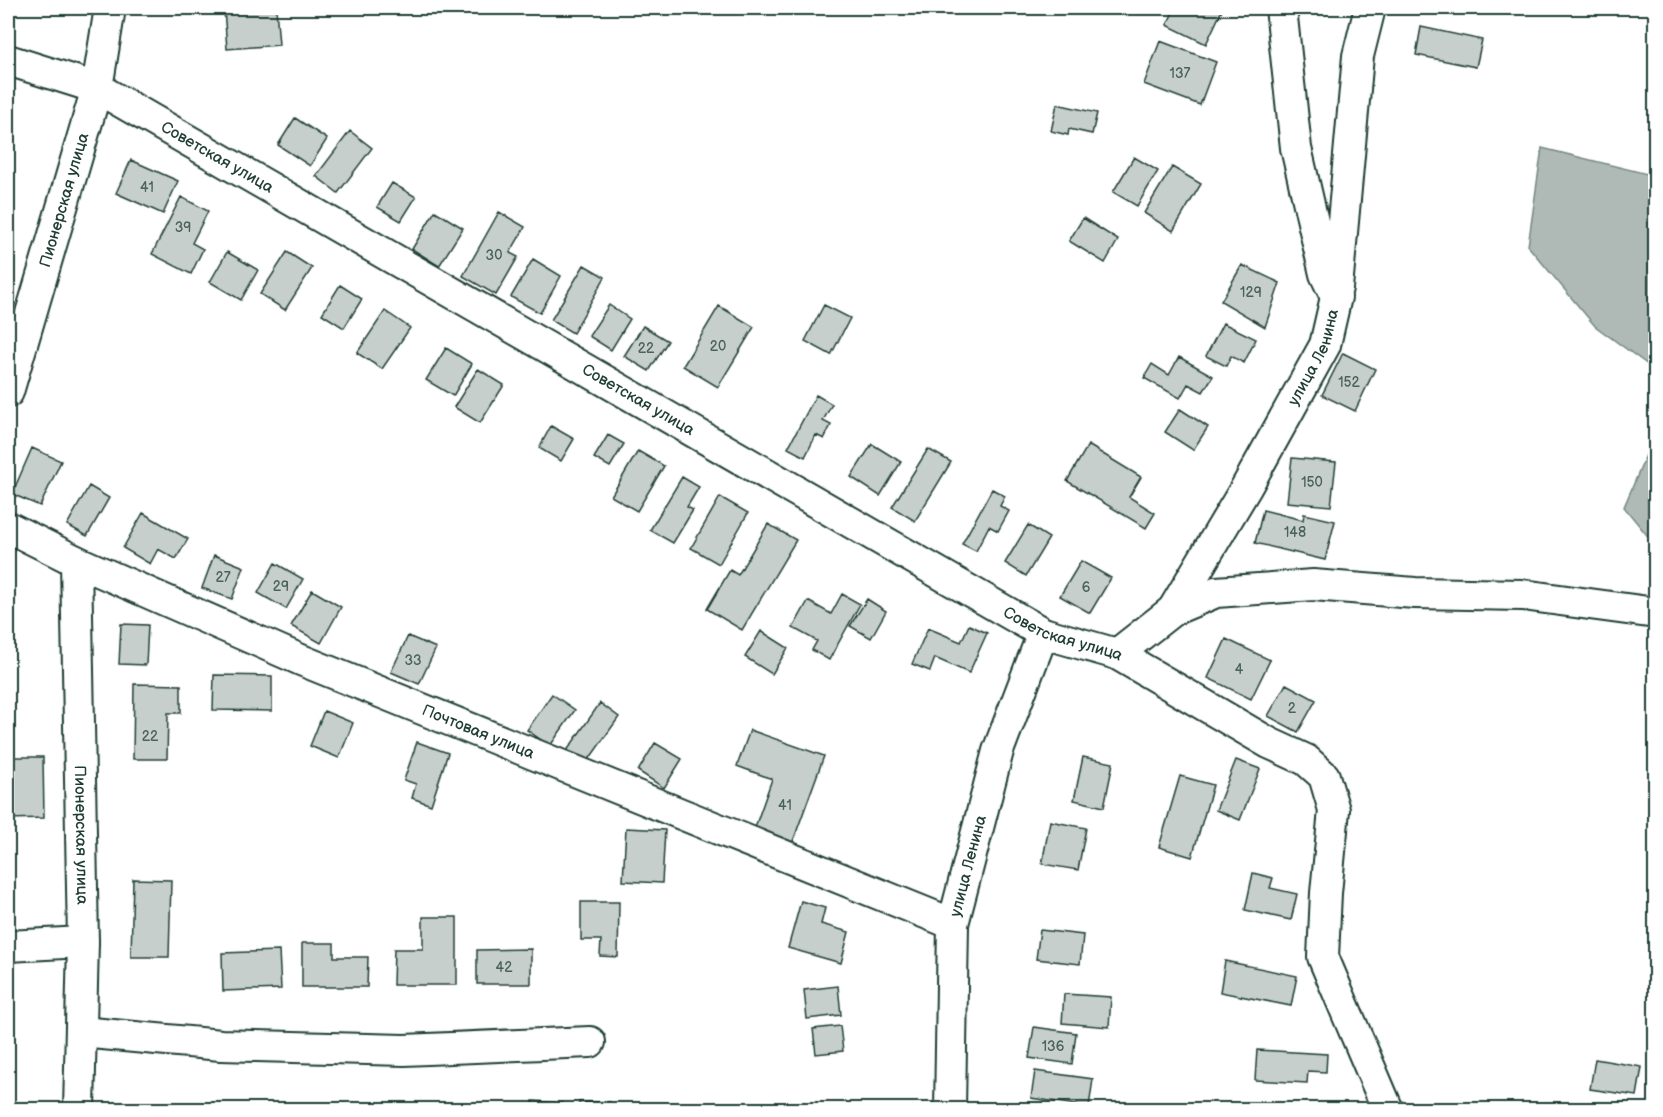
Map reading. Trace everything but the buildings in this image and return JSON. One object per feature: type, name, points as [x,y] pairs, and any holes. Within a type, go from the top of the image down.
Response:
[{"type":"street","name":"Пионерская улица","points":[[8,392],[97,88],[110,8]]},
{"type":"street","name":"улица Ленина","points":[[1173,610],[1247,486],[1325,345],[1336,297],[1325,274],[1296,148],[1281,8]]},
{"type":"street","points":[[1336,297],[1358,56],[1370,8]]},
{"type":"street","name":"Советская улица","points":[[8,60],[97,88],[1043,633],[1116,654],[1269,743],[1306,760],[1324,776],[1334,810],[1326,892],[1323,957],[1388,1110]]},
{"type":"street","name":"Почтовая улица","points":[[8,527],[76,561],[301,660],[953,924]]},
{"type":"street","name":"Пионерская улица","points":[[76,561],[83,942],[79,1110]]},
{"type":"street","points":[[1116,654],[1173,610],[1216,592],[1313,585],[1415,593],[1523,596],[1656,613]]},
{"type":"street","name":"улица Ленина","points":[[950,1110],[953,924],[998,751],[1043,633]]},
{"type":"street","points":[[8,946],[83,942]]},
{"type":"street","points":[[81,1032],[221,1045],[404,1050],[590,1042]]},
{"type":"shaded area","points":[[1542,148],[1647,174],[1655,159],[1655,376],[1652,368],[1595,326],[1528,246]]},
{"type":"shaded area","points":[[1655,434],[1656,545],[1624,507]]}]
